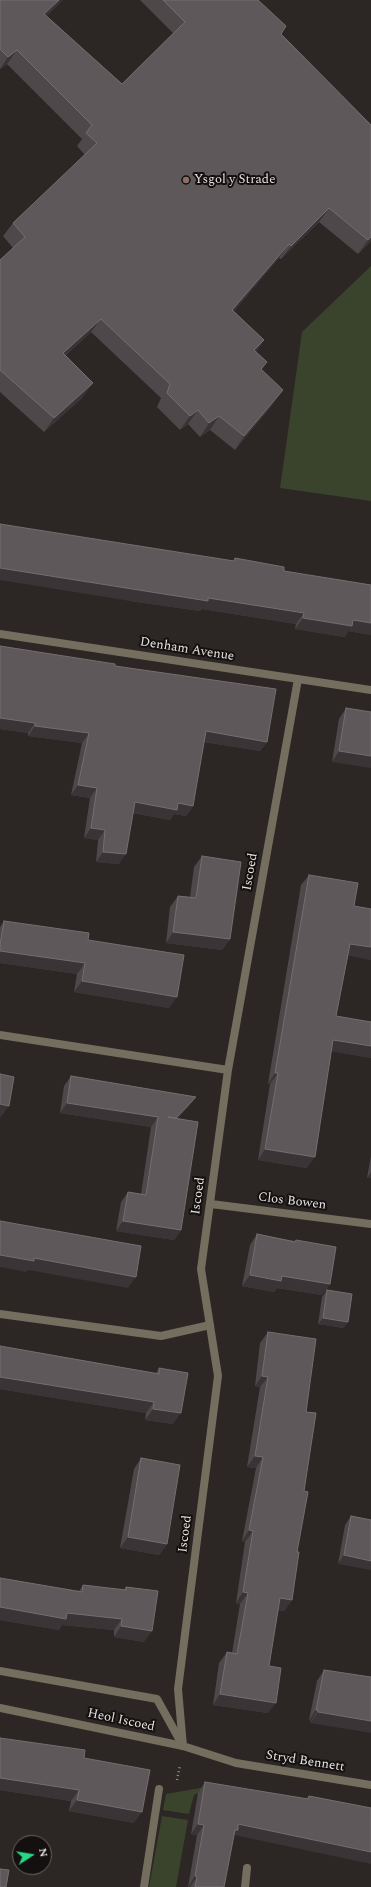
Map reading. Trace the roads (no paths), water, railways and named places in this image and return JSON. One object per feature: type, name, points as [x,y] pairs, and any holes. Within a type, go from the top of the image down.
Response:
[{"type":"street","name":"Denham Avenue","points":[[0,634],[371,690]]},
{"type":"street","name":"Iscoed","points":[[183,1746],[178,1690],[218,1376],[201,1269],[228,1070],[298,679]]},
{"type":"street","points":[[0,1035],[228,1070]]},
{"type":"street","name":"Clos Bowen","points":[[211,1204],[371,1224]]},
{"type":"street","points":[[0,1314],[161,1336],[210,1325]]},
{"type":"street","points":[[0,1671],[158,1699],[183,1746]]},
{"type":"street","name":"Heol Iscoed","points":[[0,1708],[183,1746],[236,1763]]},
{"type":"street","name":"Stryd Bennett","points":[[236,1763],[371,1785]]},
{"type":"street","points":[[144,1887],[160,1789]]},
{"type":"street","points":[[245,1887],[247,1868]]},
{"type":"place","name":"Ysgol y Strade","points":[[186,180]]}]
